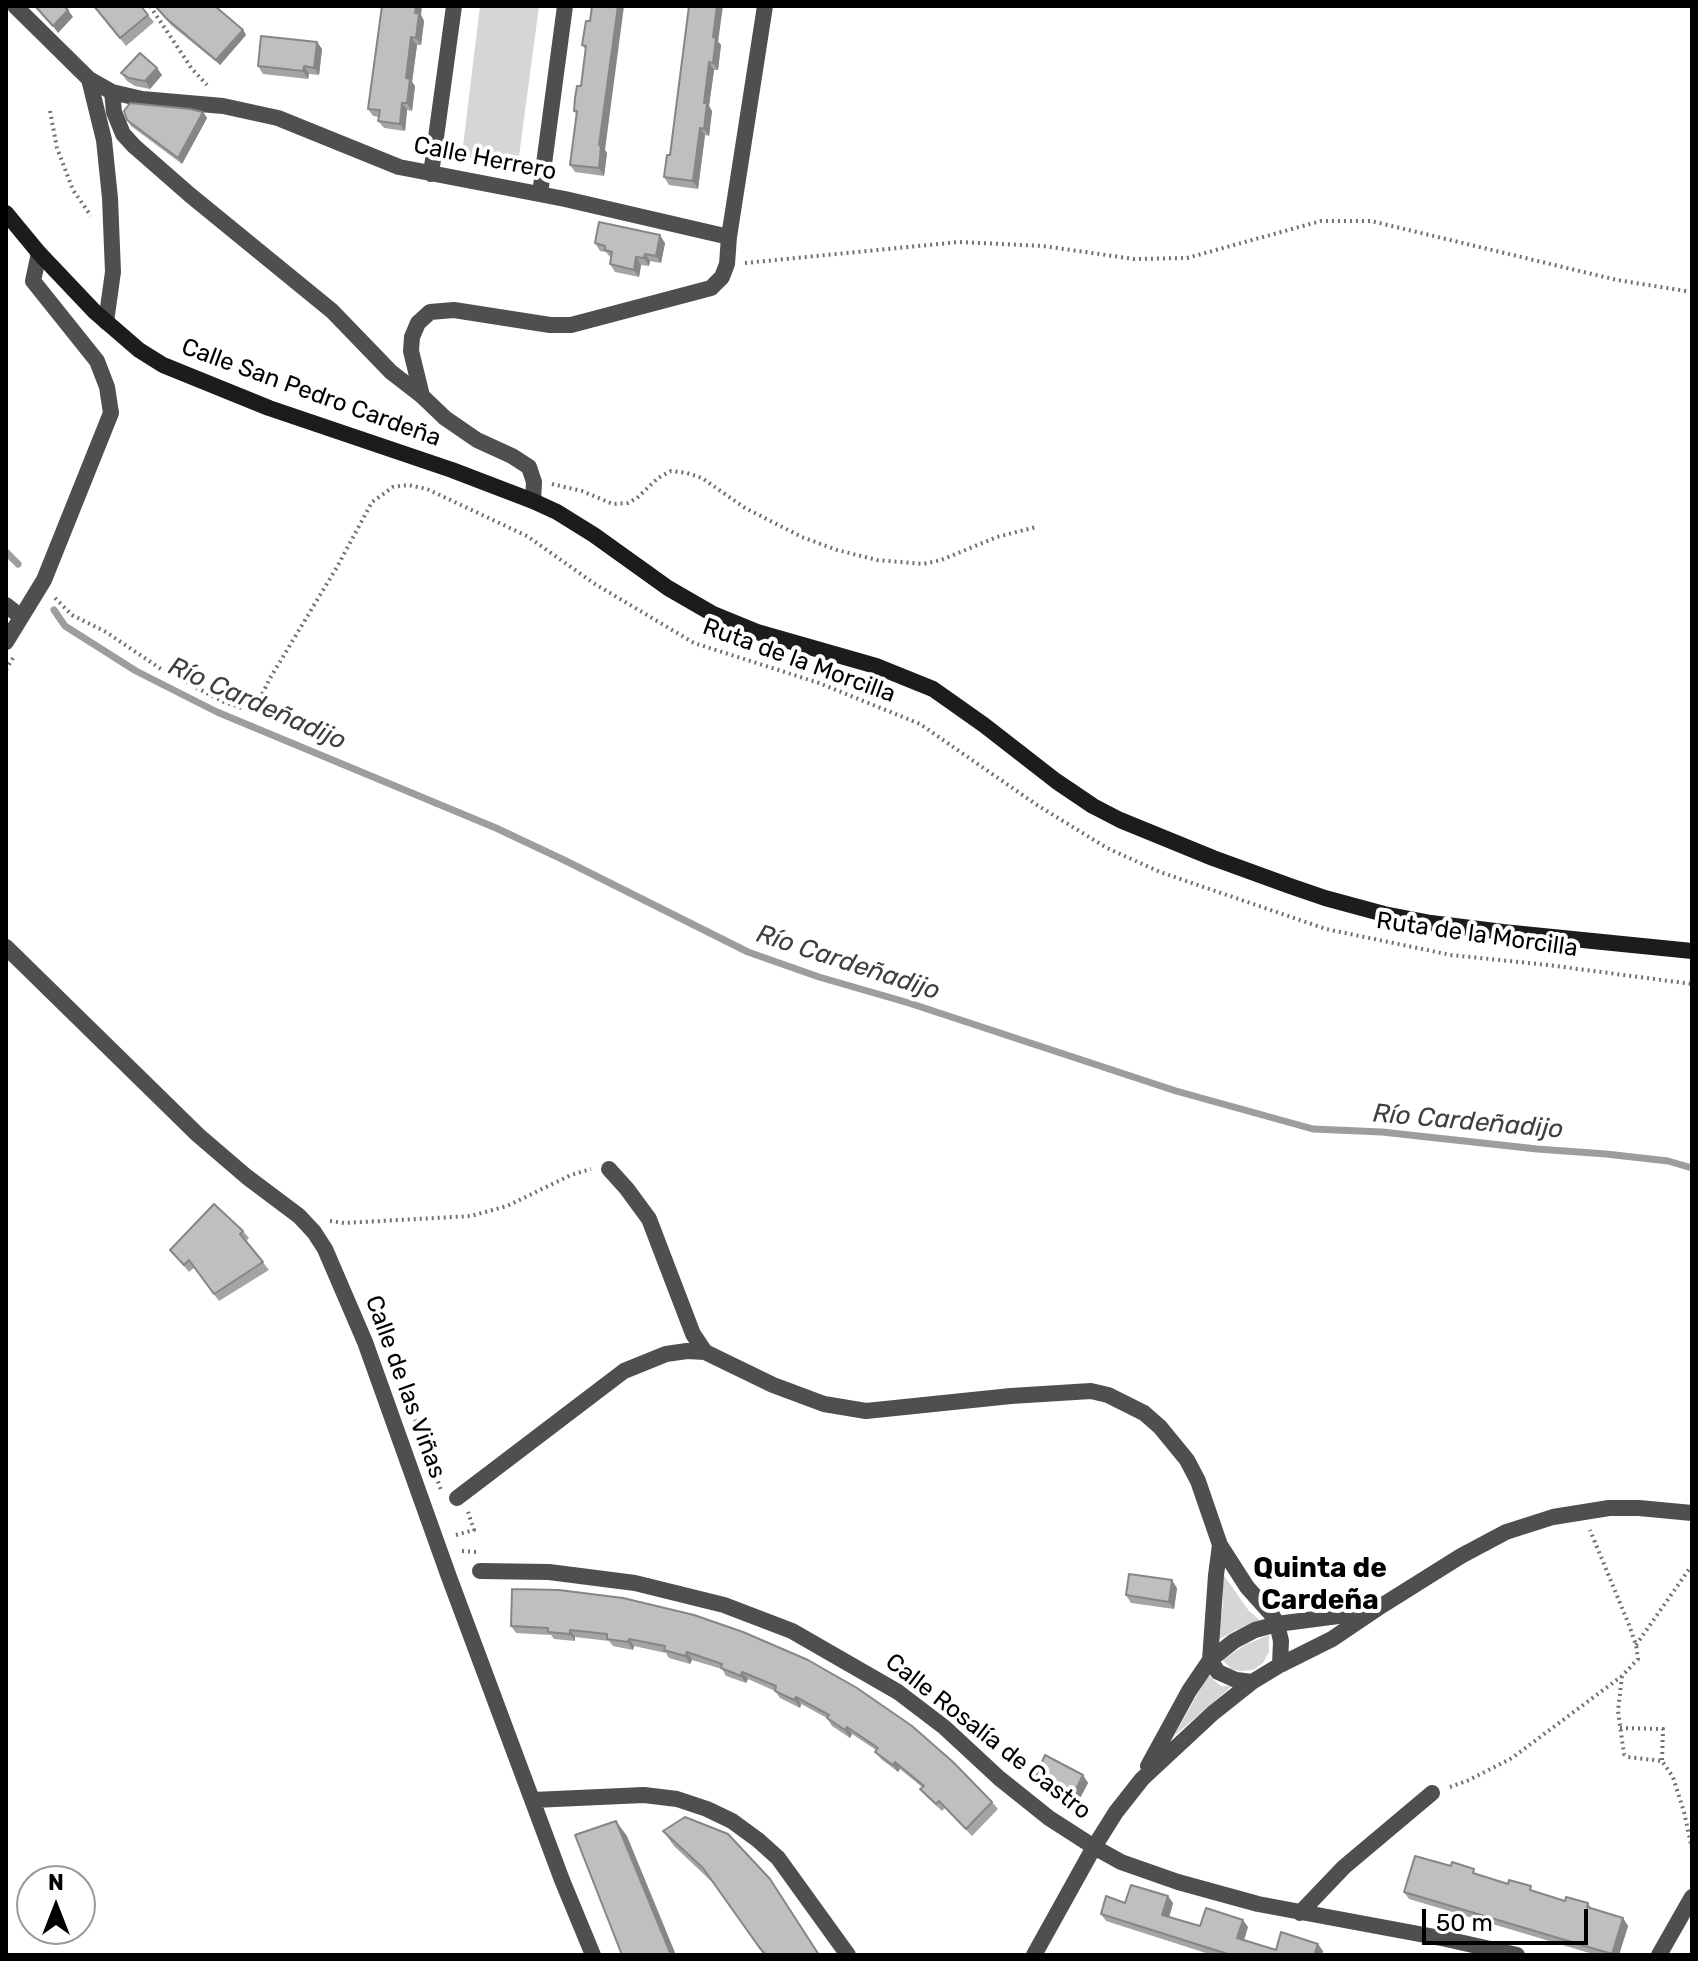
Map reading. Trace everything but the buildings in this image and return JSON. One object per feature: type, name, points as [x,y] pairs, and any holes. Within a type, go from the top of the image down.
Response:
[{"type":"main road","name":"Calle San Pedro Cardeña","points":[[6,213],[39,253],[106,322],[139,350],[163,365],[269,408],[487,482],[533,501],[594,535],[689,602],[713,614],[757,632],[876,666],[933,689],[1035,767],[1093,806],[1120,820],[1213,858],[1325,898],[1384,914],[1503,932],[1692,951]]},
{"type":"street","name":"Calle Herrero","points":[[15,6],[89,79],[112,92],[142,99],[237,109],[278,118],[399,167],[540,194],[729,237]]},
{"type":"street","points":[[431,174],[454,6]]},
{"type":"street","points":[[540,194],[565,6]]},
{"type":"street","points":[[422,396],[411,351],[412,337],[418,323],[430,312],[454,310],[550,325],[571,325],[711,288],[722,277],[727,264],[765,6]]},
{"type":"street","points":[[89,79],[104,140],[110,198],[113,272],[106,322]]},
{"type":"street","points":[[112,92],[114,112],[123,134],[171,178],[332,311],[391,372],[445,418],[477,440],[529,467],[534,482],[533,501]]},
{"type":"street","points":[[6,642],[44,580],[111,413],[107,387],[97,361],[33,281],[39,253]]},
{"type":"street","points":[[6,605],[21,617]]},
{"type":"street","name":"Calle de las Viñas","points":[[6,947],[198,1135],[299,1216],[325,1249],[365,1342],[449,1577],[593,1955]]},
{"type":"street","points":[[609,1169],[649,1219],[693,1334],[705,1352]]},
{"type":"street","points":[[457,1498],[624,1371],[666,1354],[705,1352],[773,1385],[850,1410],[1091,1391],[1108,1395],[1144,1413],[1187,1460],[1198,1481],[1220,1545],[1247,1587],[1277,1624],[1282,1651],[1280,1665]]},
{"type":"street","points":[[1034,1955],[1094,1847],[1142,1779],[1213,1713],[1252,1682],[1332,1639],[1461,1556],[1506,1532],[1533,1522],[1609,1508],[1692,1513]]},
{"type":"street","points":[[1220,1545],[1210,1660],[1218,1672],[1236,1680],[1252,1682]]},
{"type":"street","name":"Calle Rosalía de Castro","points":[[480,1571],[549,1572],[635,1583],[724,1605],[792,1631],[898,1692],[944,1727],[999,1778],[1049,1818],[1121,1862],[1178,1882],[1300,1913],[1517,1955]]},
{"type":"street","points":[[1142,1779],[1189,1691],[1210,1660],[1234,1641],[1255,1630],[1277,1624],[1371,1612]]},
{"type":"street","points":[[1300,1913],[1344,1867],[1432,1793]]},
{"type":"street","points":[[533,1800],[644,1795],[677,1799],[732,1821],[778,1858],[848,1955]]},
{"type":"street","points":[[1659,1955],[1692,1897]]},
{"type":"path","points":[[150,6],[192,69],[237,109]]},
{"type":"path","points":[[50,111],[57,148],[73,190],[92,218]]},
{"type":"path","points":[[727,264],[959,242],[1043,246],[1134,259],[1187,258],[1321,221],[1371,221],[1617,280],[1692,292]]},
{"type":"path","points":[[534,482],[582,491],[613,504],[628,503],[637,498],[658,478],[671,471],[687,473],[702,478],[745,508],[802,537],[877,560],[923,564],[941,560],[997,537],[1036,527]]},
{"type":"path","name":"Ruta de la Morcilla","points":[[44,580],[51,594],[72,615],[106,632],[161,669],[224,702],[242,708],[257,705],[372,502],[393,487],[408,485],[427,489],[527,536],[595,584],[694,643],[819,683],[920,724],[1084,834],[1160,872],[1326,929],[1451,955],[1692,984]]},
{"type":"path","points":[[299,1216],[344,1223],[471,1216],[507,1206],[571,1175],[590,1169],[609,1169]]},
{"type":"path","points":[[1432,1793],[1469,1780],[1512,1758],[1622,1676],[1638,1659],[1636,1645],[1587,1524]]},
{"type":"path","points":[[456,1535],[467,1532]]},
{"type":"path","points":[[462,1551],[473,1552]]},
{"type":"path","points":[[1636,1645],[1692,1565]]},
{"type":"path","points":[[1622,1676],[1618,1711],[1624,1754],[1662,1761]]},
{"type":"path","points":[[1620,1728],[1663,1729],[1662,1761],[1673,1777],[1692,1849]]},
{"type":"shaded area","points":[[480,6],[539,6],[519,156],[515,164],[506,167],[464,156]]},
{"type":"shaded area","points":[[1223,1574],[1249,1611],[1260,1620],[1218,1640],[1223,1604]]},
{"type":"shaded area","points":[[1269,1635],[1269,1652],[1263,1663],[1253,1670],[1231,1669],[1223,1660],[1245,1645]]},
{"type":"shaded area","points":[[1208,1675],[1221,1686],[1232,1686],[1174,1736]]},
{"type":"waterway","name":"Río Cardeñadijo","points":[[6,552],[18,564]]},
{"type":"waterway","name":"Río Cardeñadijo","points":[[54,610],[65,626],[136,671],[217,712],[496,828],[748,952],[819,977],[909,1003],[1176,1091],[1313,1129],[1382,1132],[1606,1154],[1668,1161],[1692,1168]]},
{"type":"district","name":"Quinta de Cardeña","points":[[1320,1585]]}]
